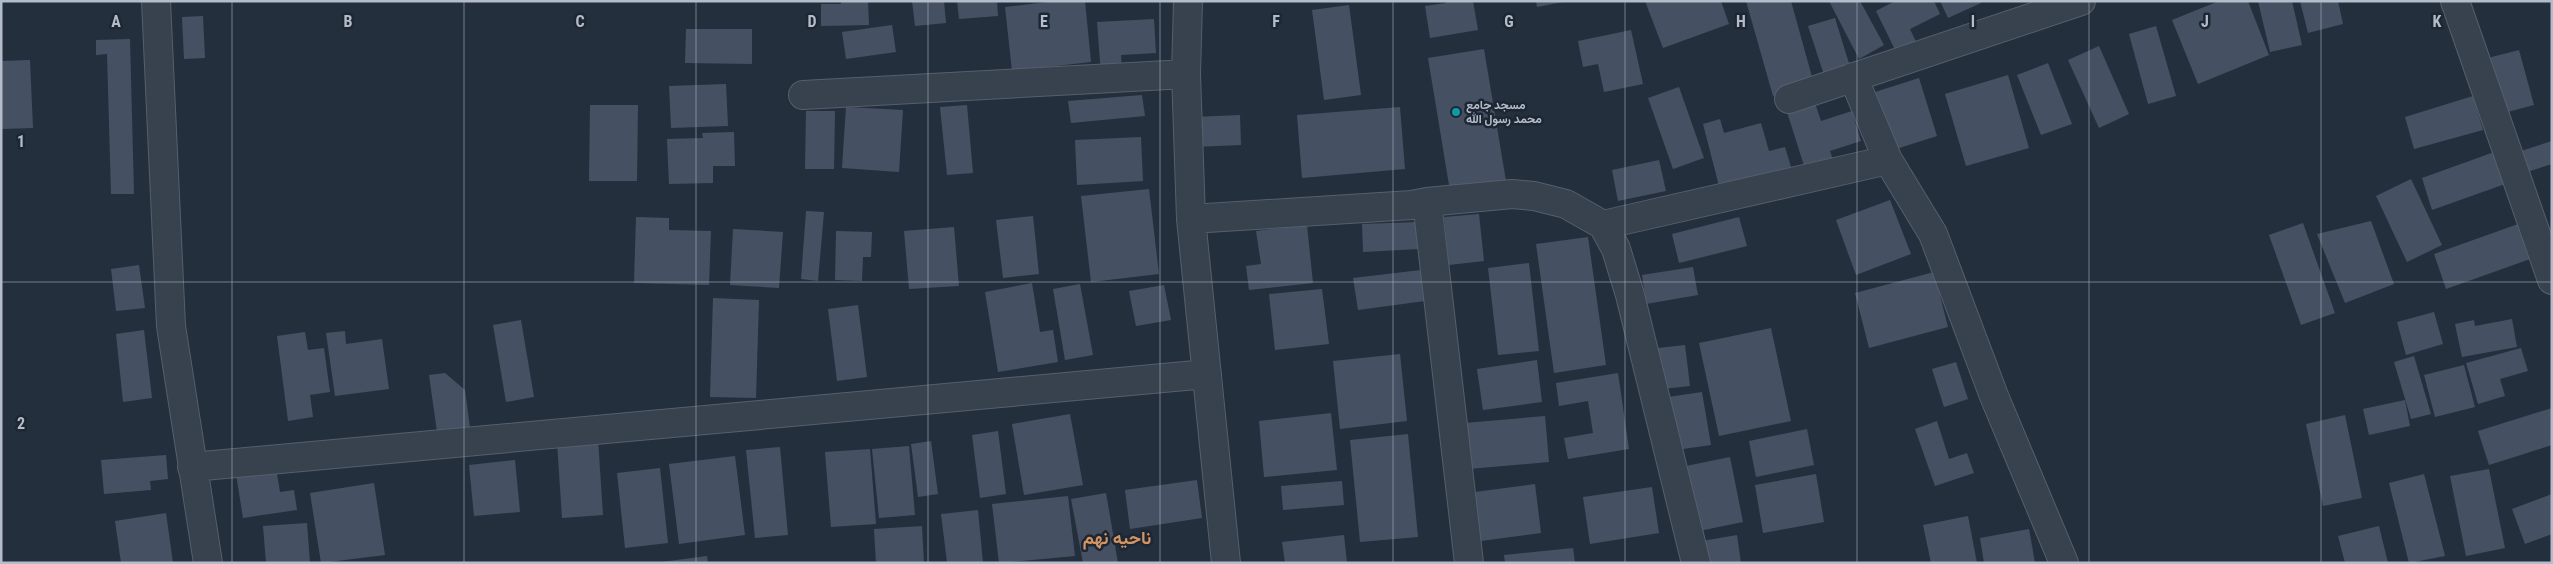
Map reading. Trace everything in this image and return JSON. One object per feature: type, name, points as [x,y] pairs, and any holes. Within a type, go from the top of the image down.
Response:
[{"type":"street","points":[[156,1],[171,326],[208,563]]},
{"type":"street","points":[[1188,1],[1186,74],[1191,219],[1226,563]]},
{"type":"street","points":[[1789,99],[2081,1]]},
{"type":"street","points":[[2455,1],[2552,278]]},
{"type":"street","points":[[803,95],[1186,74]]},
{"type":"street","points":[[1852,78],[1888,160],[1932,234],[1994,396],[2064,563]]},
{"type":"street","points":[[1603,225],[1888,160]]},
{"type":"street","points":[[1191,219],[1412,205],[1512,194],[1534,196],[1566,204],[1603,225],[1616,249],[1630,295],[1696,563]]},
{"type":"street","points":[[1427,202],[1469,563]]},
{"type":"street","points":[[192,467],[1207,374]]},
{"type":"building","points":[[841,1],[868,1],[869,25],[821,26],[821,4],[841,4]]},
{"type":"building","points":[[912,1],[944,1],[946,23],[915,26]]},
{"type":"building","points":[[957,1],[997,1],[998,16],[959,19]]},
{"type":"building","points":[[1056,1],[1085,1],[1091,62],[1012,71],[1005,7]]},
{"type":"building","points":[[1446,1],[1473,1],[1478,30],[1430,38],[1425,6],[1446,3]]},
{"type":"building","points":[[1536,1],[1563,1],[1563,2],[1537,7]]},
{"type":"building","points":[[1645,1],[1721,1],[1729,24],[1663,48]]},
{"type":"building","points":[[1746,1],[1791,1],[1814,84],[1773,96]]},
{"type":"building","points":[[1829,1],[1860,1],[1884,45],[1859,59]]},
{"type":"building","points":[[1895,1],[1934,1],[1940,14],[1910,29],[1919,48],[1899,58],[1876,11]]},
{"type":"building","points":[[1940,1],[1981,1],[1981,3],[1948,18]]},
{"type":"building","points":[[2219,1],[2248,1],[2269,55],[2198,84],[2172,20]]},
{"type":"building","points":[[2258,1],[2292,1],[2302,45],[2270,52]]},
{"type":"building","points":[[2300,1],[2338,1],[2343,24],[2308,33]]},
{"type":"building","points":[[1349,5],[1361,95],[1324,100],[1312,10]]},
{"type":"building","points":[[203,16],[205,58],[184,59],[182,17]]},
{"type":"building","points":[[1835,18],[1851,70],[1825,78],[1808,26]]},
{"type":"building","points":[[1154,19],[1156,53],[1121,55],[1122,73],[1101,74],[1097,22]]},
{"type":"building","points":[[892,25],[896,52],[846,59],[842,32]]},
{"type":"building","points":[[2156,26],[2176,96],[2148,104],[2129,34]]},
{"type":"building","points":[[686,29],[752,29],[752,64],[685,63]]},
{"type":"building","points":[[1631,30],[1643,84],[1604,92],[1598,64],[1583,67],[1578,41]]},
{"type":"building","points":[[130,39],[134,194],[111,194],[107,54],[96,55],[96,40]]},
{"type":"building","points":[[2099,46],[2129,114],[2099,128],[2068,60]]},
{"type":"building","points":[[1484,49],[1506,181],[1450,191],[1428,58]]},
{"type":"building","points":[[2519,50],[2534,105],[2500,114],[2484,59]]},
{"type":"building","points":[[30,60],[33,128],[1,129],[1,61]]},
{"type":"building","points":[[2048,63],[2072,124],[2041,135],[2017,75]]},
{"type":"building","points":[[2008,75],[2029,148],[1966,166],[1945,94]]},
{"type":"building","points":[[1919,78],[1937,136],[1890,151],[1872,93]]},
{"type":"building","points":[[726,84],[728,126],[671,128],[669,86]]},
{"type":"building","points":[[1679,87],[1704,158],[1673,169],[1648,98]]},
{"type":"building","points":[[1142,95],[1145,116],[1071,123],[1068,101]]},
{"type":"building","points":[[2473,96],[2483,130],[2414,149],[2405,117]]},
{"type":"building","points":[[1815,103],[1821,121],[1852,111],[1861,141],[1830,151],[1834,163],[1806,172],[1787,112]]},
{"type":"building","points":[[590,105],[638,105],[637,181],[589,181]]},
{"type":"building","points":[[967,105],[973,173],[947,175],[940,107]]},
{"type":"building","points":[[846,107],[903,110],[899,172],[842,168]]},
{"type":"building","points":[[1400,107],[1405,169],[1302,178],[1297,115]]},
{"type":"building","points":[[806,111],[835,111],[834,169],[805,169]]},
{"type":"building","points":[[1240,115],[1241,145],[1194,147],[1193,117]]},
{"type":"building","points":[[1720,119],[1724,133],[1761,123],[1769,151],[1785,147],[1791,167],[1719,186],[1703,124]]},
{"type":"building","points":[[734,132],[735,166],[713,166],[713,183],[669,184],[667,139],[703,138],[702,133]]},
{"type":"building","points":[[1141,137],[1143,181],[1077,185],[1075,140]]},
{"type":"building","points":[[2552,141],[2552,164],[2527,172],[2521,151]]},
{"type":"building","points":[[2497,151],[2508,183],[2432,210],[2422,178]]},
{"type":"building","points":[[1659,160],[1666,191],[1618,201],[1612,170]]},
{"type":"building","points":[[2411,179],[2442,245],[2407,262],[2376,196]]},
{"type":"building","points":[[1149,189],[1159,274],[1091,282],[1081,196]]},
{"type":"building","points":[[1890,200],[1911,254],[1856,275],[1836,220]]},
{"type":"building","points":[[806,211],[824,212],[818,281],[801,279]]},
{"type":"building","points":[[1479,214],[1484,261],[1449,265],[1444,217]]},
{"type":"building","points":[[1033,216],[1039,274],[1003,278],[996,220]]},
{"type":"building","points":[[636,217],[669,218],[669,230],[711,231],[709,285],[634,283]]},
{"type":"building","points":[[1739,217],[1747,246],[1679,263],[1672,234]]},
{"type":"building","points":[[2371,221],[2394,284],[2345,303],[2317,234]]},
{"type":"building","points":[[1418,222],[1419,249],[1363,252],[1362,224]]},
{"type":"building","points":[[2303,223],[2335,313],[2301,325],[2269,235]]},
{"type":"building","points":[[2521,223],[2533,258],[2446,289],[2434,254]]},
{"type":"building","points":[[1307,225],[1313,283],[1249,290],[1246,266],[1261,264],[1256,231]]},
{"type":"building","points":[[954,227],[959,286],[909,289],[904,231]]},
{"type":"building","points":[[733,229],[783,232],[779,288],[730,285]]},
{"type":"building","points":[[836,231],[872,232],[871,257],[863,257],[862,281],[835,280]]},
{"type":"building","points":[[1588,237],[1606,365],[1554,373],[1536,244]]},
{"type":"building","points":[[1529,263],[1539,351],[1498,355],[1488,268]]},
{"type":"building","points":[[139,265],[145,308],[116,311],[111,269]]},
{"type":"building","points":[[1693,267],[1698,295],[1646,304],[1642,275]]},
{"type":"building","points":[[1421,270],[1425,301],[1358,310],[1353,278]]},
{"type":"building","points":[[1934,272],[1948,327],[1869,348],[1855,293]]},
{"type":"building","points":[[1032,283],[1040,332],[1053,330],[1058,362],[998,372],[985,292]]},
{"type":"building","points":[[1080,284],[1093,355],[1065,360],[1053,289]]},
{"type":"building","points":[[1164,285],[1171,320],[1136,326],[1129,291]]},
{"type":"building","points":[[1322,289],[1329,344],[1275,350],[1269,294]]},
{"type":"building","points":[[713,298],[759,300],[756,398],[710,397]]},
{"type":"building","points":[[858,305],[867,377],[837,381],[828,309]]},
{"type":"building","points":[[2434,312],[2443,344],[2406,355],[2397,322]]},
{"type":"building","points":[[2512,319],[2517,347],[2462,357],[2455,324],[2474,320],[2475,326]]},
{"type":"building","points":[[521,320],[534,397],[506,402],[493,325]]},
{"type":"building","points":[[1771,328],[1791,421],[1719,436],[1699,343]]},
{"type":"building","points":[[144,330],[152,398],[123,402],[116,334]]},
{"type":"building","points":[[345,331],[346,344],[382,339],[389,389],[335,396],[326,333]]},
{"type":"building","points":[[305,332],[308,350],[324,348],[330,392],[310,395],[313,417],[288,421],[277,336]]},
{"type":"building","points":[[1685,345],[1690,386],[1663,389],[1658,348]]},
{"type":"building","points":[[2521,348],[2528,371],[2500,379],[2505,396],[2478,404],[2466,363]]},
{"type":"building","points":[[1400,354],[1407,421],[1340,429],[1333,361]]},
{"type":"building","points":[[2414,356],[2431,414],[2411,419],[2394,362]]},
{"type":"building","points":[[1537,360],[1542,402],[1483,410],[1477,369]]},
{"type":"building","points":[[1956,362],[1968,399],[1944,407],[1932,369]]},
{"type":"building","points":[[2464,365],[2475,407],[2435,417],[2424,375]]},
{"type":"building","points":[[445,373],[465,390],[470,428],[437,432],[429,375]]},
{"type":"building","points":[[1618,373],[1629,449],[1568,459],[1564,438],[1593,433],[1588,401],[1559,406],[1556,383]]},
{"type":"building","points":[[1702,392],[1711,445],[1676,450],[1668,397]]},
{"type":"building","points":[[2405,400],[2410,426],[2369,435],[2363,409]]},
{"type":"building","points":[[2552,408],[2552,445],[2489,465],[2478,431]]},
{"type":"building","points":[[1331,413],[1337,470],[1264,477],[1259,421]]},
{"type":"building","points":[[1070,414],[1083,485],[1024,495],[1012,424]]},
{"type":"building","points":[[2345,415],[2362,498],[2323,506],[2306,424]]},
{"type":"building","points":[[1545,416],[1549,462],[1469,469],[1465,423]]},
{"type":"building","points":[[1937,421],[1949,459],[1967,453],[1974,473],[1935,486],[1915,429]]},
{"type":"building","points":[[1807,429],[1814,465],[1756,477],[1749,441]]},
{"type":"building","points":[[998,431],[1006,494],[980,498],[972,435]]},
{"type":"building","points":[[1408,434],[1418,537],[1360,542],[1350,440]]},
{"type":"building","points":[[598,439],[603,515],[562,518],[557,442]]},
{"type":"building","points":[[931,441],[938,494],[918,497],[911,444]]},
{"type":"building","points":[[909,446],[915,515],[879,518],[872,449]]},
{"type":"building","points":[[780,447],[788,535],[755,538],[746,450]]},
{"type":"building","points":[[870,449],[876,524],[831,527],[825,452]]},
{"type":"building","points":[[166,455],[168,479],[150,481],[151,490],[104,494],[101,460]]},
{"type":"building","points":[[735,456],[745,535],[679,544],[669,464]]},
{"type":"building","points":[[1730,457],[1743,522],[1699,531],[1686,466]]},
{"type":"building","points":[[515,460],[520,512],[474,516],[469,465]]},
{"type":"building","points":[[276,468],[280,492],[294,490],[297,510],[243,518],[236,474]]},
{"type":"building","points":[[660,468],[668,543],[625,548],[617,473]]},
{"type":"building","points":[[2489,469],[2505,548],[2466,556],[2450,476]]},
{"type":"building","points":[[1816,474],[1824,522],[1763,533],[1755,485]]},
{"type":"building","points":[[2424,474],[2445,556],[2409,563],[2389,483]]},
{"type":"building","points":[[1197,480],[1202,518],[1130,529],[1125,490]]},
{"type":"building","points":[[1342,481],[1344,505],[1283,510],[1281,486]]},
{"type":"building","points":[[374,483],[385,555],[321,563],[310,493]]},
{"type":"building","points":[[1535,484],[1541,533],[1481,541],[1475,492]]},
{"type":"building","points":[[1652,487],[1659,533],[1590,544],[1583,497]]},
{"type":"building","points":[[1106,493],[1118,563],[1083,563],[1071,499]]},
{"type":"building","points":[[2552,494],[2552,534],[2525,544],[2512,509]]},
{"type":"building","points":[[1068,496],[1075,556],[999,563],[992,504]]},
{"type":"building","points":[[978,510],[983,563],[947,563],[941,514]]},
{"type":"building","points":[[166,513],[173,563],[121,563],[115,521]]},
{"type":"building","points":[[1968,516],[1977,563],[1931,563],[1923,525]]},
{"type":"building","points":[[307,523],[310,563],[266,563],[263,526]]},
{"type":"building","points":[[922,526],[924,563],[876,563],[874,529]]},
{"type":"building","points":[[2379,526],[2388,563],[2345,563],[2338,536]]},
{"type":"building","points":[[2029,529],[2035,563],[1984,563],[1980,538]]},
{"type":"building","points":[[1344,535],[1347,563],[1285,563],[1282,542]]},
{"type":"building","points":[[1737,535],[1741,563],[1706,563],[1702,541]]},
{"type":"building","points":[[1573,548],[1575,563],[1505,563],[1504,555]]},
{"type":"building","points":[[707,556],[708,563],[661,563],[661,562]]},
{"type":"place","name":"مسجد جامع محمد رسول الله","points":[[1456,112]]},
{"type":"district","name":"ناحیه نهم","points":[[1117,538]]}]
